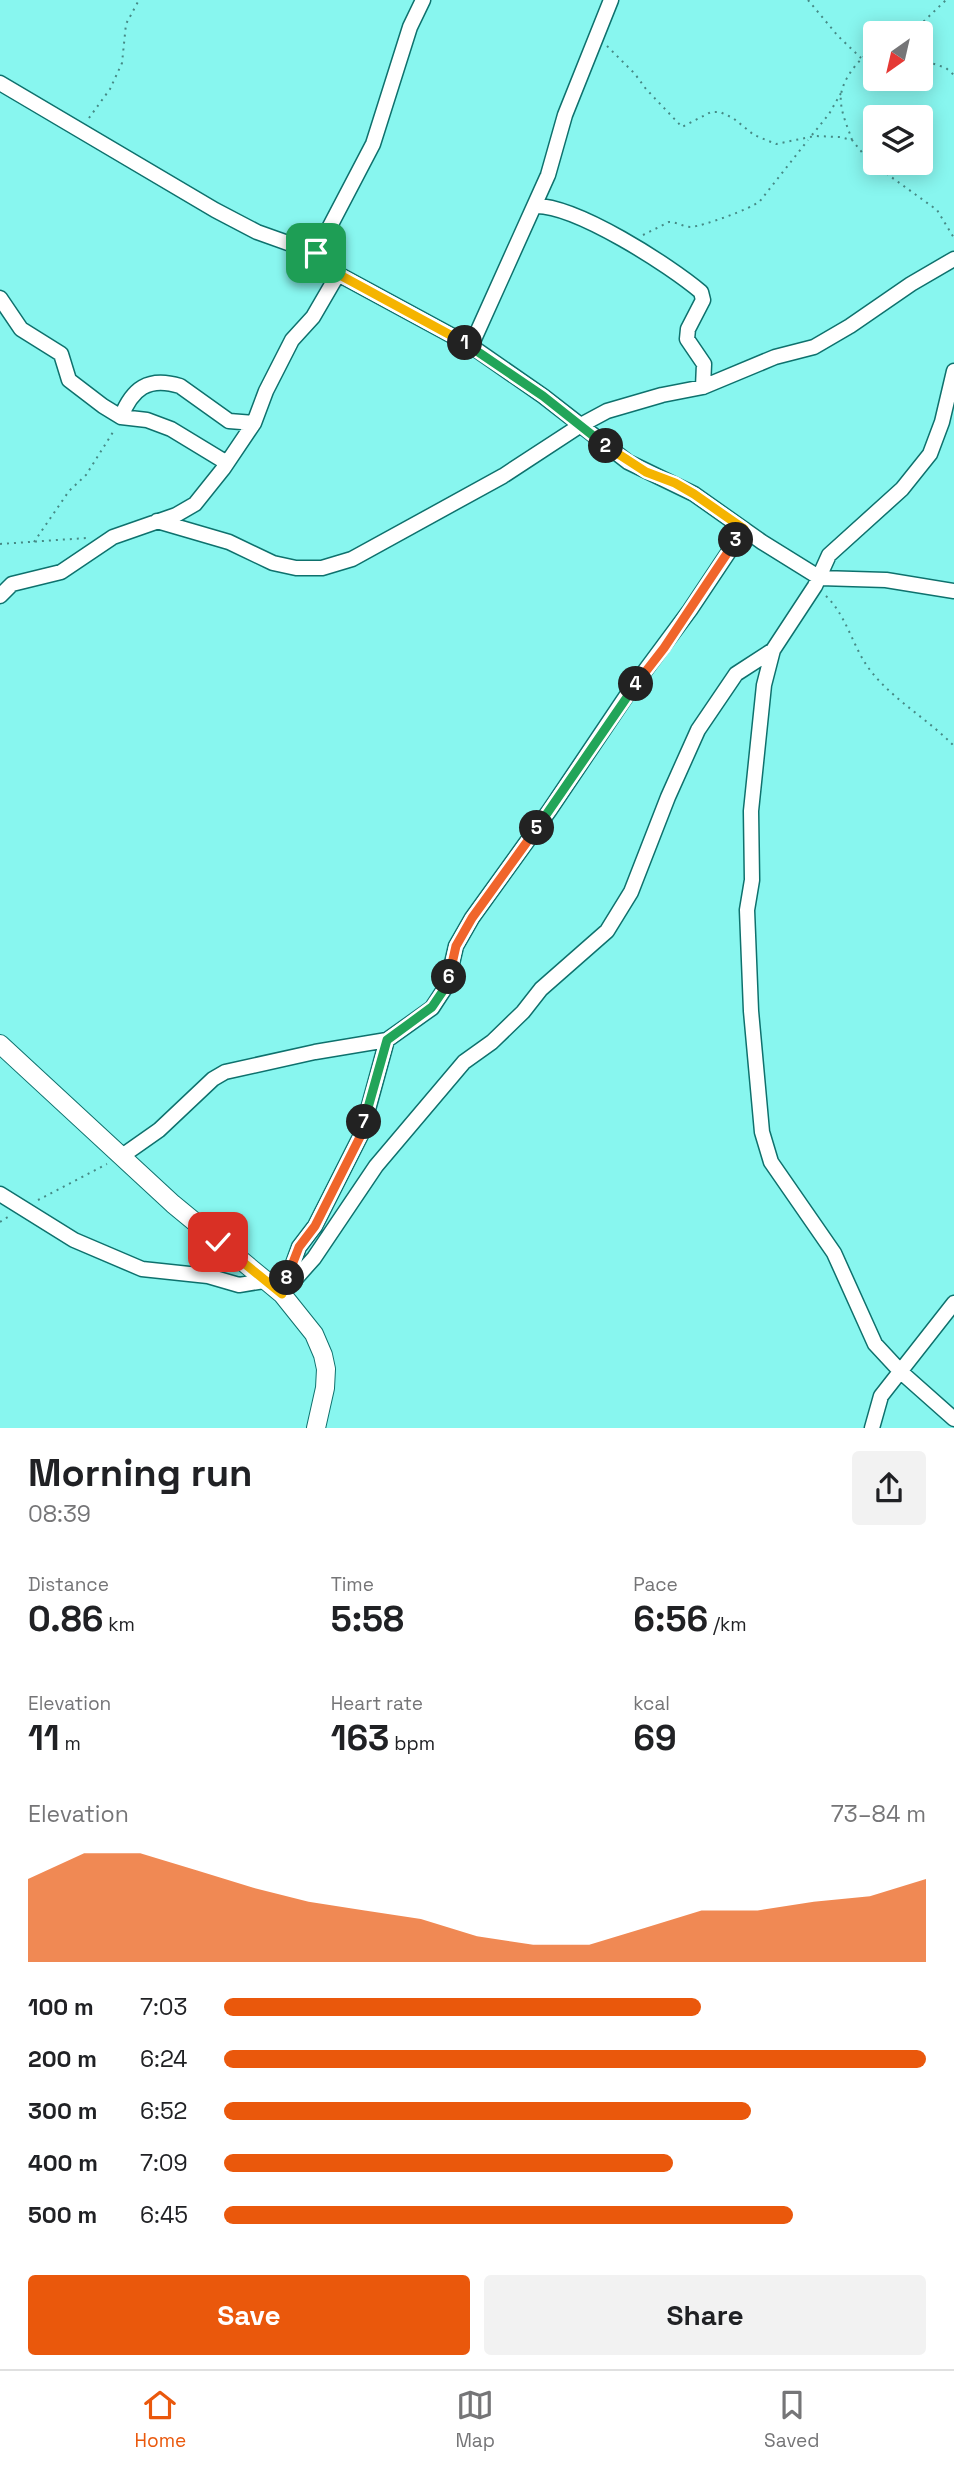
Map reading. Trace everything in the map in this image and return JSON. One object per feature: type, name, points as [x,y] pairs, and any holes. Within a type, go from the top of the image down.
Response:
[{"type":"street","points":[[316,253],[373,144],[410,27],[423,0]]},
{"type":"street","points":[[471,346],[550,171],[565,115],[611,0]]},
{"type":"street","points":[[0,83],[236,221],[280,241],[316,253],[338,274],[471,346],[628,462],[694,494],[817,582],[886,580],[954,591]]},
{"type":"street","points":[[535,206],[570,212],[622,239],[701,292],[703,300],[688,329],[687,338],[704,364],[703,387]]},
{"type":"street","points":[[157,521],[229,542],[273,564],[296,568],[322,568],[352,559],[503,476],[580,425],[607,411],[662,395],[703,387],[775,357],[814,347],[911,284],[954,260]]},
{"type":"street","points":[[0,596],[12,584],[61,572],[113,537],[176,515],[195,504],[254,423],[266,391],[292,340],[313,317],[338,274]]},
{"type":"street","points":[[0,298],[21,329],[61,354],[69,380],[121,417],[165,426],[227,463]]},
{"type":"street","points":[[954,371],[942,422],[930,454],[902,489],[829,555],[817,582],[773,650],[764,685],[751,811],[752,880],[747,910],[751,1012],[762,1132],[771,1162],[834,1252],[875,1344],[901,1372],[954,1419]]},
{"type":"street","points":[[121,417],[128,398],[136,390],[154,384],[174,384],[229,421],[254,423]]},
{"type":"street","points":[[122,1156],[159,1130],[213,1079],[225,1072],[315,1052],[387,1040],[432,1007],[447,985],[456,946],[472,918],[628,695],[664,648],[744,529]]},
{"type":"street","points":[[282,1294],[314,1258],[376,1166],[464,1062],[492,1042],[523,1012],[541,989],[607,931],[631,892],[668,797],[698,730],[736,674],[773,650]]},
{"type":"street","points":[[282,1294],[299,1247],[315,1226],[361,1135],[387,1040]]},
{"type":"street","points":[[0,1044],[173,1204],[282,1294],[314,1334],[323,1355],[326,1369],[325,1388],[316,1427]]},
{"type":"street","points":[[0,1194],[74,1240],[142,1269],[208,1276],[239,1285],[264,1281]]},
{"type":"street","points":[[872,1427],[881,1396],[954,1303]]},
{"type":"path","points":[[80,130],[110,89],[122,63],[126,24],[139,0]]},
{"type":"path","points":[[622,239],[645,234],[669,222],[687,228],[705,225],[733,212],[752,207],[760,201],[829,114],[861,58],[808,0]]},
{"type":"path","points":[[924,21],[946,0]]},
{"type":"path","points":[[597,36],[682,127],[711,112],[720,112],[726,113],[754,135],[776,144],[829,136],[852,141]]},
{"type":"path","points":[[933,64],[946,68],[954,75]]},
{"type":"path","points":[[841,93],[852,141],[869,162],[937,210],[954,238]]},
{"type":"path","points":[[34,542],[69,491],[86,475],[121,417]]},
{"type":"path","points":[[0,544],[87,538]]},
{"type":"path","points":[[817,582],[852,635],[869,669],[907,707],[954,746]]},
{"type":"path","points":[[24,1208],[122,1156]]},
{"type":"route","points":[[218,1242],[282,1294],[299,1247],[315,1226],[361,1135],[387,1040],[432,1007],[439,998],[447,985],[456,946],[472,918],[628,695],[664,648],[744,529],[675,483],[628,462],[543,396],[471,346],[338,274],[316,253]]}]
